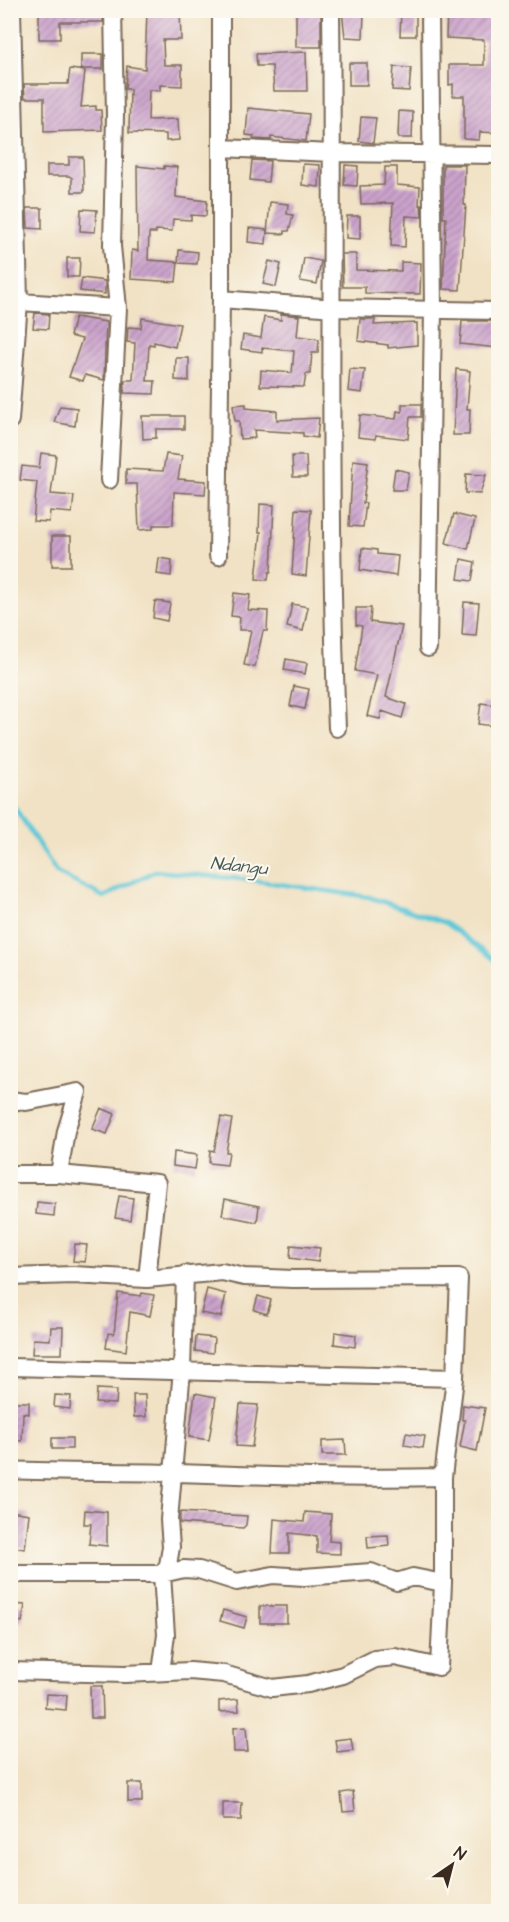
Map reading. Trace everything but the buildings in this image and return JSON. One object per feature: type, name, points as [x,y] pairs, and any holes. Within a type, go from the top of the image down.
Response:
[{"type":"street","points":[[10,420],[19,302],[12,10]]},
{"type":"street","points":[[109,480],[118,308],[112,246],[115,115],[113,10]]},
{"type":"street","points":[[218,556],[221,299],[220,10]]},
{"type":"street","points":[[331,10],[334,308],[331,580],[338,728]]},
{"type":"street","points":[[428,648],[433,310],[430,10]]},
{"type":"street","points":[[221,148],[333,153],[498,154]]},
{"type":"street","points":[[221,299],[334,308],[498,311]]},
{"type":"street","points":[[19,302],[118,308]]},
{"type":"street","points":[[10,1100],[26,1102],[78,1092],[66,1131],[59,1174]]},
{"type":"street","points":[[10,1174],[59,1174],[157,1183],[147,1279]]},
{"type":"street","points":[[10,1277],[73,1275],[147,1279],[222,1272],[244,1276],[293,1279],[459,1278],[456,1378],[443,1477],[443,1584],[439,1667],[395,1657],[375,1659],[343,1675],[299,1685],[272,1688],[224,1674],[190,1671],[45,1674],[10,1671]]},
{"type":"street","points":[[161,1672],[166,1635],[162,1574],[168,1565],[171,1546],[170,1520],[182,1370],[185,1274]]},
{"type":"street","points":[[10,1367],[456,1378]]},
{"type":"street","points":[[10,1470],[376,1478],[443,1477]]},
{"type":"street","points":[[10,1574],[162,1574],[184,1569],[199,1570],[237,1582],[273,1575],[304,1577],[371,1572],[397,1582],[413,1577],[443,1584]]},
{"type":"waterway","name":"Ndangu","points":[[10,800],[57,873],[104,897],[155,871],[252,880],[369,897],[446,923],[498,962]]}]
